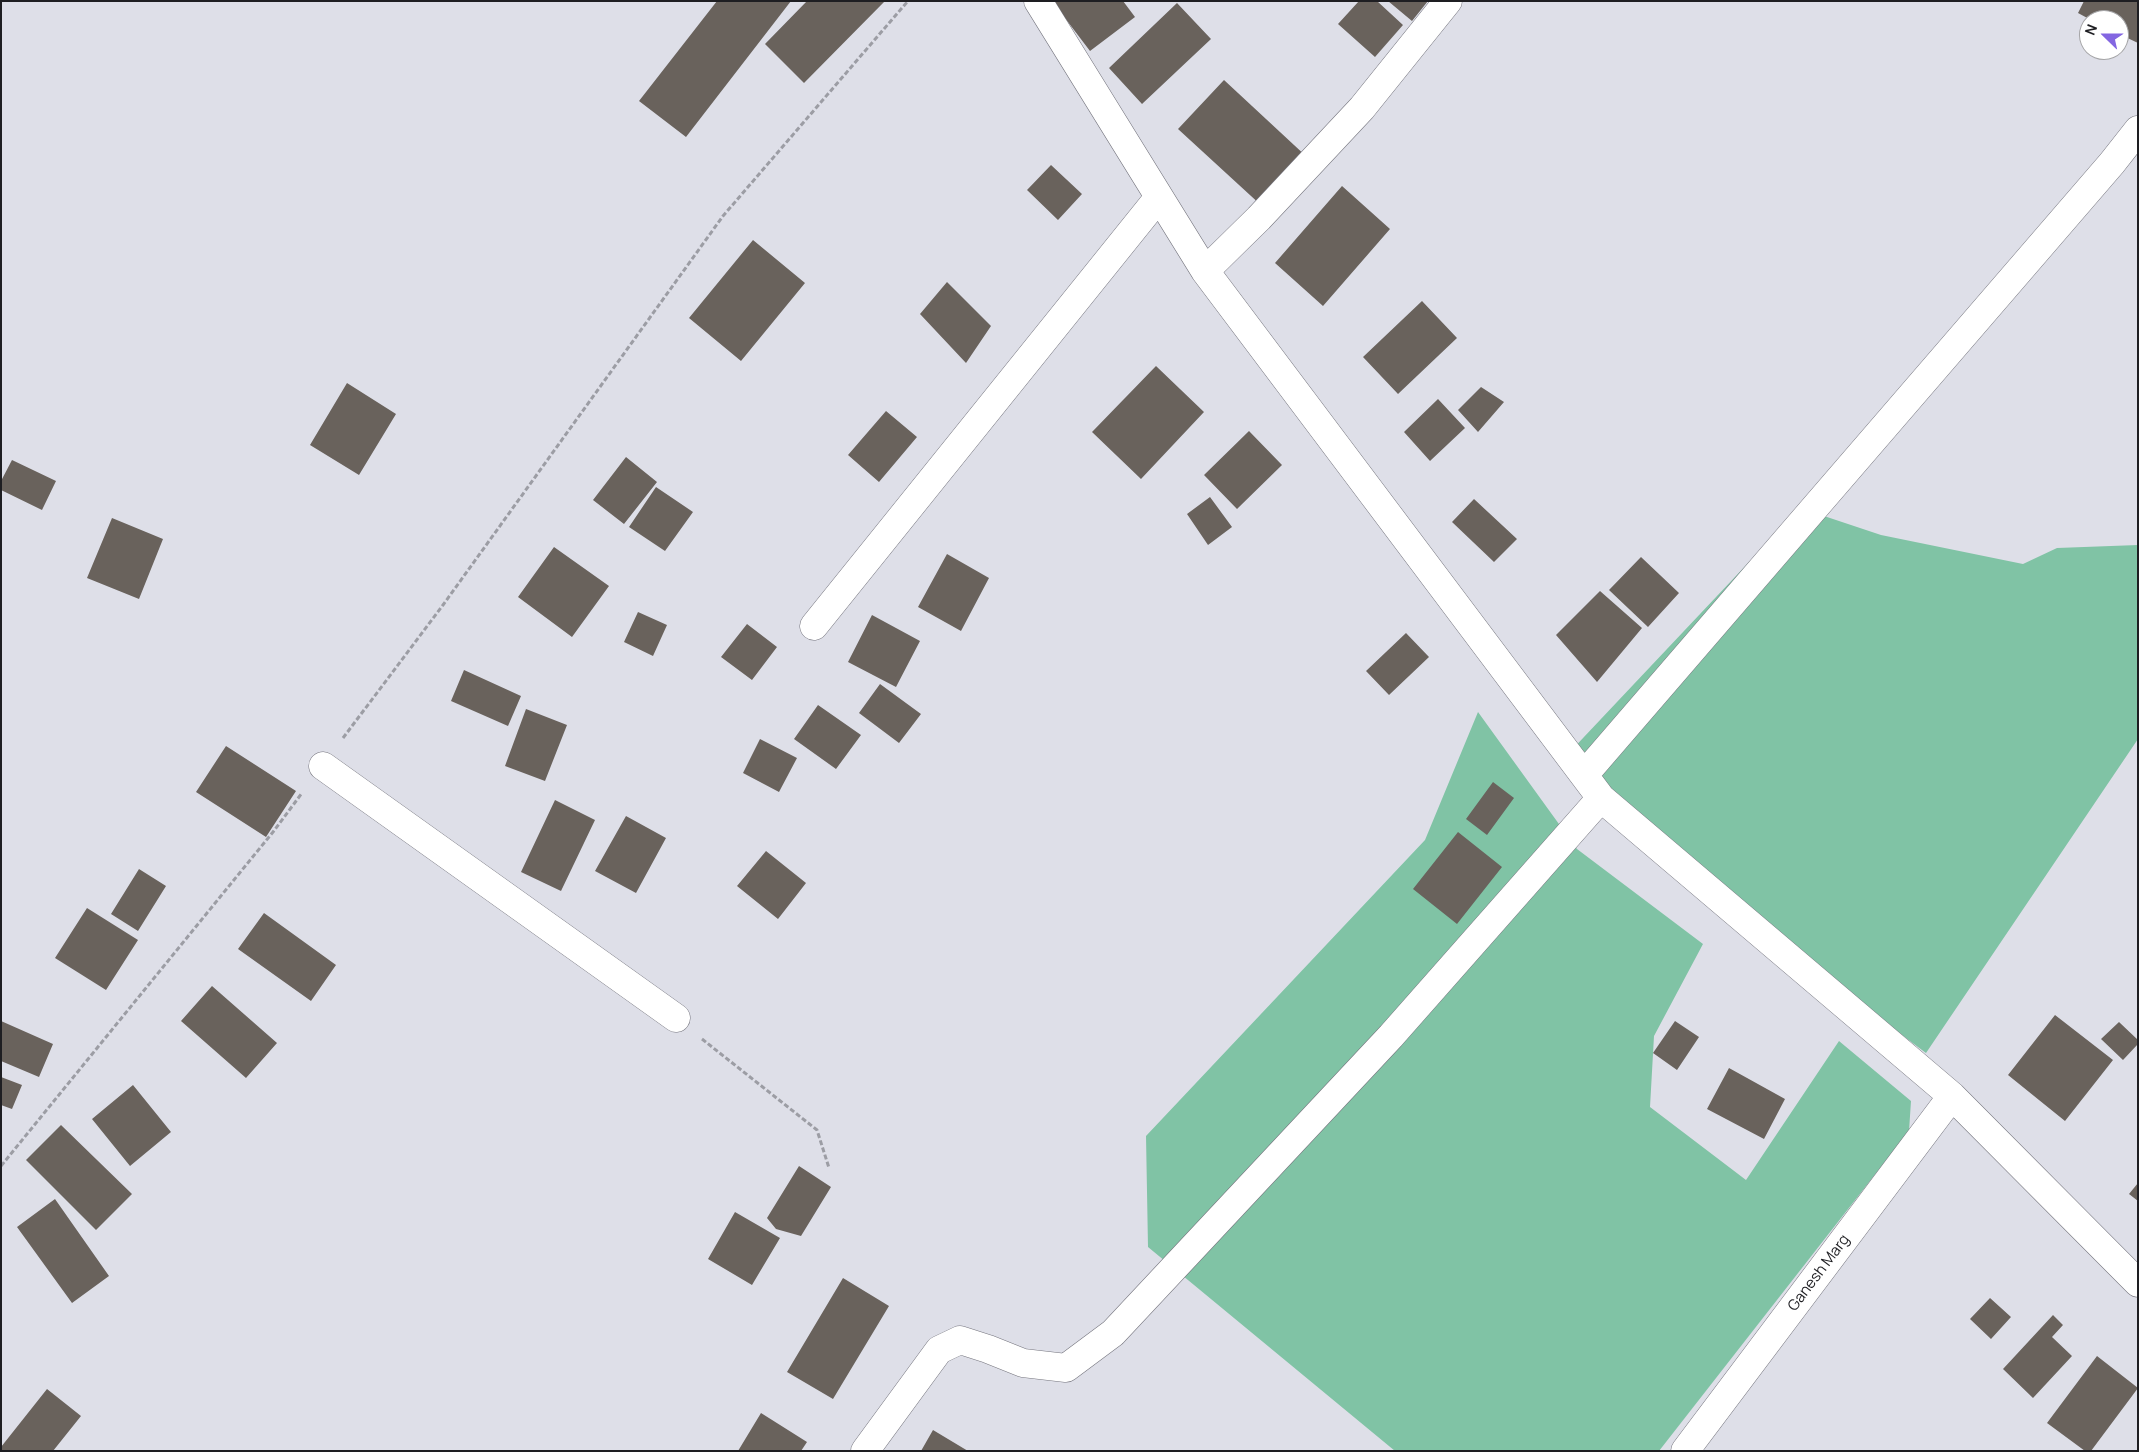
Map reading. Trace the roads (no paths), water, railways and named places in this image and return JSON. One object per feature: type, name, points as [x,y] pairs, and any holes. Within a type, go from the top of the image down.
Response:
[{"type":"street","points":[[1038,1],[1205,271],[1601,798],[1952,1096],[2138,1283]]},
{"type":"street","points":[[1205,271],[1260,218],[1362,108],[1448,1]]},
{"type":"street","points":[[1584,775],[2112,163],[2138,130]]},
{"type":"street","points":[[814,626],[1159,197]]},
{"type":"street","points":[[322,766],[676,1018]]},
{"type":"street","points":[[864,1451],[939,1350],[960,1340],[988,1348],[1023,1363],[1066,1368],[1113,1333],[1391,1036],[1601,798]]},
{"type":"street","name":"Ganesh Marg","points":[[1685,1451],[1952,1096]]}]
